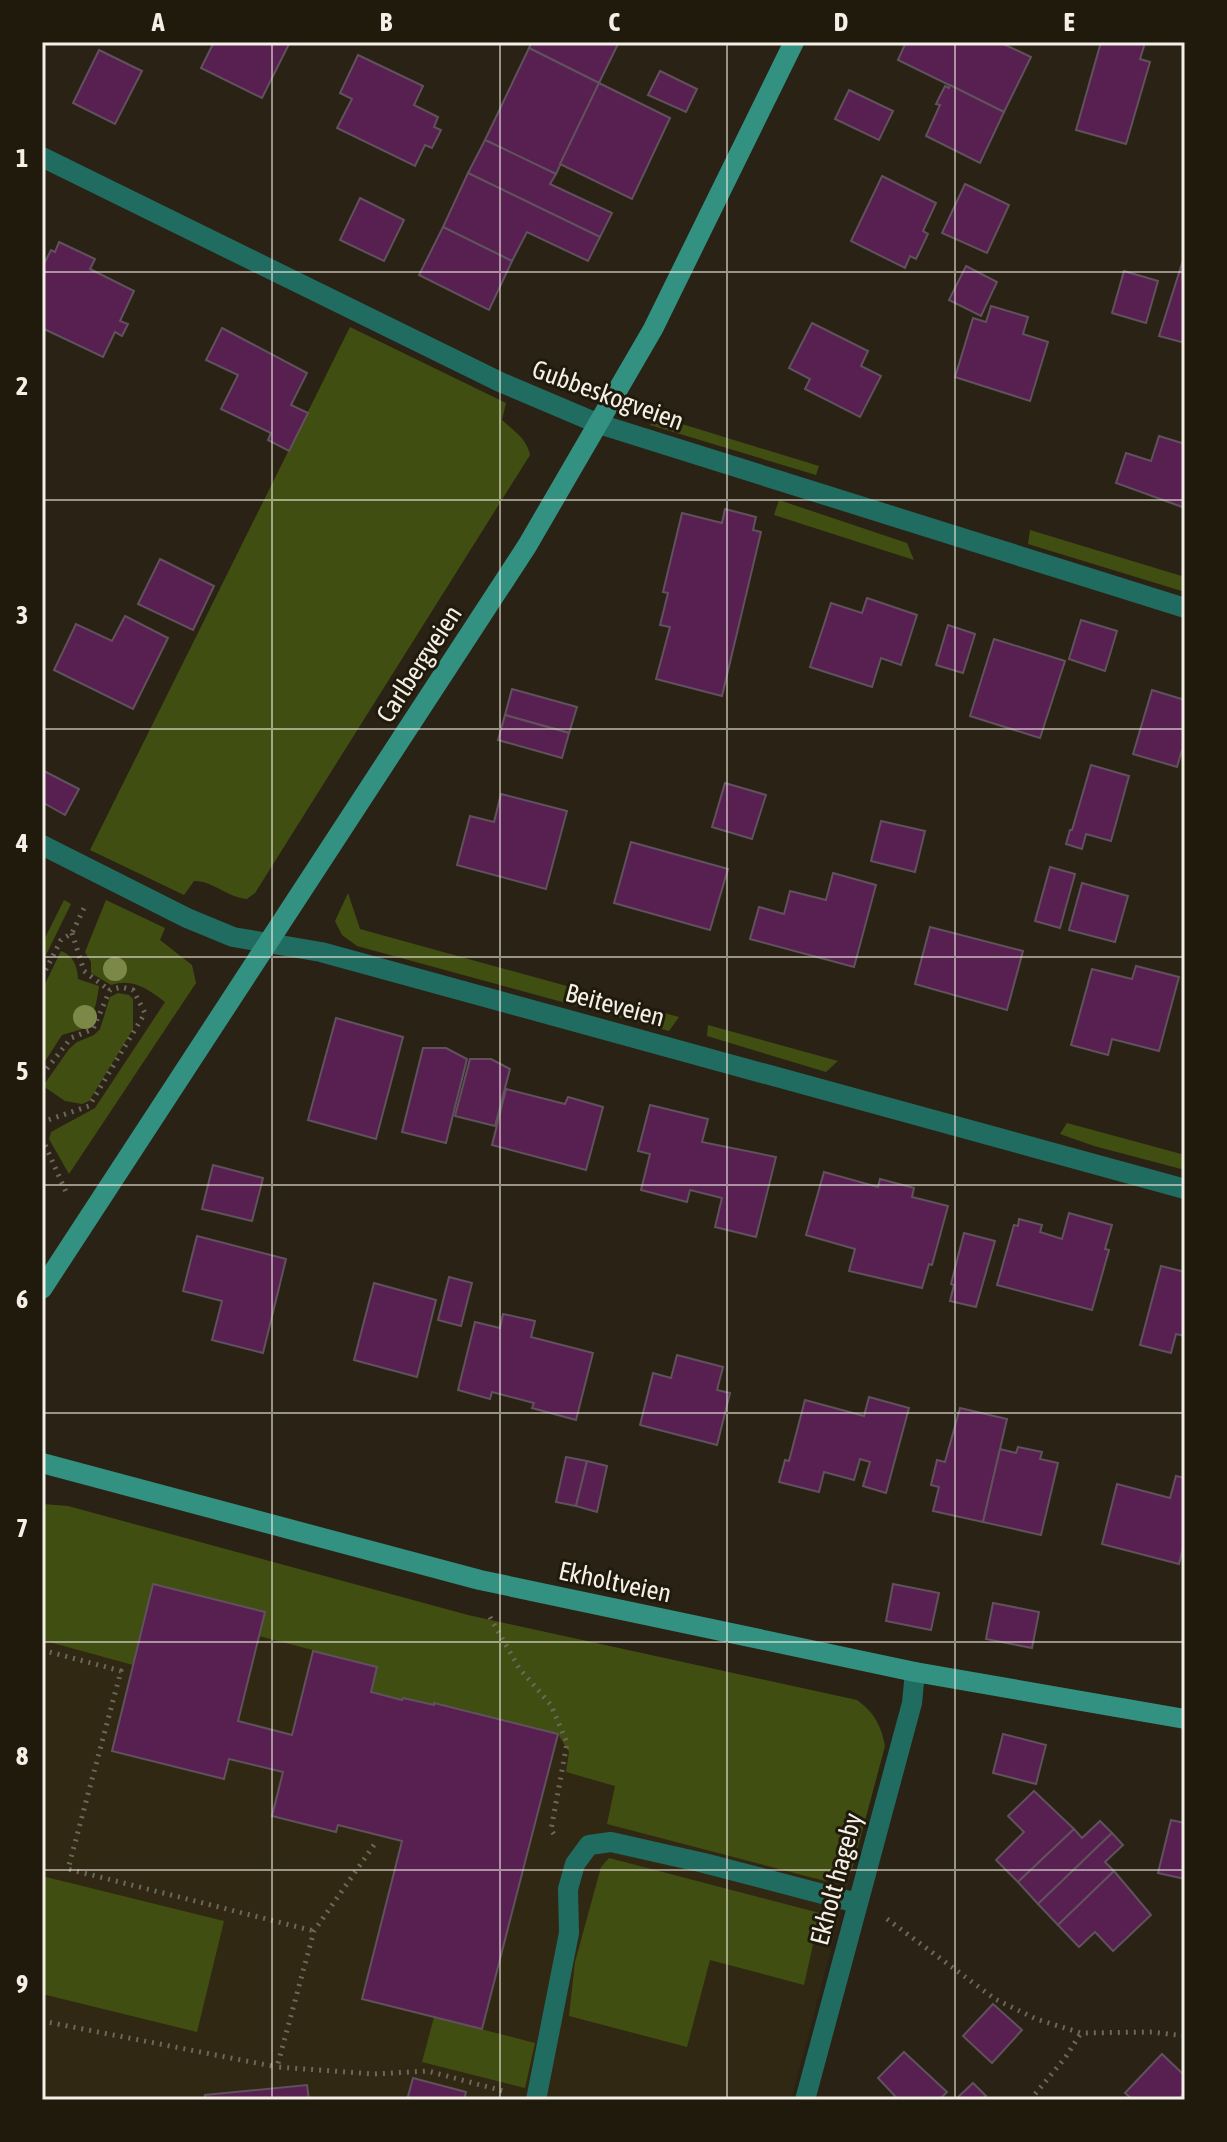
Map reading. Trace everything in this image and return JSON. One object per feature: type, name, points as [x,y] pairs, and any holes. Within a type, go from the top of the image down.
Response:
[{"type":"street","name":"Carlbergveien","points":[[42,1289],[527,546],[653,329],[794,42]]},
{"type":"street","name":"Gubbeskogveien","points":[[42,157],[500,382],[599,424],[1185,608]]},
{"type":"street","name":"Beiteveien","points":[[42,845],[187,918],[233,937],[321,952],[1185,1189]]},
{"type":"street","name":"Ekholtveien","points":[[42,1463],[480,1580],[915,1672],[1185,1719]]},
{"type":"street","name":"Ekholt hageby","points":[[805,2100],[912,1703],[915,1672]]},
{"type":"street","points":[[535,2100],[569,1933],[568,1889],[575,1864],[589,1845],[611,1842],[857,1903]]},
{"type":"path","points":[[42,977],[61,940],[72,933],[101,874]]},
{"type":"path","points":[[72,933],[84,971],[110,990]]},
{"type":"path","points":[[42,1122],[89,1106],[145,1013],[133,990],[121,987],[110,990]]},
{"type":"path","points":[[42,1075],[71,1038],[93,1029],[110,990]]},
{"type":"path","points":[[42,1138],[67,1195]]},
{"type":"path","points":[[486,1608],[519,1668],[551,1705],[567,1743],[551,1830],[575,1864]]},
{"type":"path","points":[[42,1650],[121,1671],[68,1869],[314,1931]]},
{"type":"path","points":[[277,2067],[314,1931],[374,1845]]},
{"type":"path","points":[[857,1903],[885,1918],[995,1999],[1036,2019],[1081,2033],[1152,2032],[1185,2036]]},
{"type":"path","points":[[42,2021],[277,2067],[374,2074],[428,2071],[535,2100]]},
{"type":"path","points":[[1030,2100],[1065,2058],[1081,2033]]},
{"type":"shaded area","points":[[42,1504],[68,1506],[468,1615],[857,1700],[871,1710],[881,1728],[885,1746],[791,2100],[42,2100]]},
{"type":"green space","points":[[350,327],[506,403],[502,420],[523,440],[530,455],[255,893],[247,899],[240,898],[207,883],[194,881],[184,895],[90,850]]},
{"type":"green space","points":[[656,416],[819,466],[816,475],[650,425]]},
{"type":"green space","points":[[779,500],[907,543],[914,560],[774,515]]},
{"type":"green space","points":[[1030,530],[1185,577],[1185,592],[1028,544]]},
{"type":"green space","points":[[348,893],[360,929],[679,1017],[669,1031],[357,946],[342,935],[335,921]]},
{"type":"green space","points":[[64,900],[71,904],[42,963],[42,944]]},
{"type":"green space","points":[[106,900],[165,928],[160,940],[192,965],[196,983],[69,1174],[49,1139],[51,1132],[95,1108],[165,1002],[140,986],[126,983],[111,985],[91,973],[91,962],[85,952]]},
{"type":"green space","points":[[61,951],[74,962],[78,979],[99,986],[86,1028],[62,1035],[42,1066],[42,990]]},
{"type":"green space","points":[[118,993],[133,999],[133,1029],[89,1101],[82,1104],[65,1101],[43,1086],[69,1049],[100,1029],[110,997]]},
{"type":"green space","points":[[708,1025],[838,1061],[826,1072],[707,1036]]},
{"type":"green space","points":[[1067,1123],[1185,1155],[1185,1170],[1060,1134]]},
{"type":"green space","points":[[42,1504],[68,1506],[468,1615],[857,1700],[876,1720],[885,1746],[852,1869],[838,1869],[825,1881],[607,1824],[615,1786],[566,1772],[569,1752],[558,1734],[371,1692],[377,1667],[259,1636],[265,1612],[154,1584],[133,1665],[42,1640]]},
{"type":"green space","points":[[609,1858],[820,1913],[804,1985],[710,1960],[687,2047],[569,2016],[575,1962],[601,1867]]},
{"type":"green space","points":[[42,1876],[224,1921],[197,2032],[42,1994]]},
{"type":"green space","points":[[434,2017],[535,2043],[525,2088],[422,2062]]},
{"type":"building","points":[[214,42],[290,42],[262,98],[201,68]]},
{"type":"building","points":[[532,42],[619,42],[599,83],[529,48]]},
{"type":"building","points":[[906,42],[999,42],[1031,57],[1004,112],[898,60]]},
{"type":"building","points":[[1101,42],[1145,43],[1140,59],[1150,62],[1126,144],[1076,130]]},
{"type":"building","points":[[529,48],[599,83],[556,174],[485,140]]},
{"type":"building","points":[[99,50],[142,71],[115,124],[73,103]]},
{"type":"building","points":[[358,55],[423,86],[414,105],[438,117],[434,127],[441,130],[432,148],[425,145],[415,166],[337,128],[352,99],[340,93]]},
{"type":"building","points":[[660,71],[697,89],[686,112],[648,95]]},
{"type":"building","points":[[599,83],[670,118],[632,199],[560,164]]},
{"type":"building","points":[[950,85],[1004,112],[980,163],[926,136],[940,105],[936,104],[945,86],[949,88]]},
{"type":"building","points":[[849,90],[893,111],[879,140],[835,119]]},
{"type":"building","points":[[485,140],[556,174],[550,184],[612,213],[600,237],[468,173]]},
{"type":"building","points":[[468,173],[600,237],[588,261],[527,232],[512,261],[443,227]]},
{"type":"building","points":[[882,176],[936,203],[923,231],[928,234],[916,259],[910,256],[905,268],[851,241]]},
{"type":"building","points":[[965,184],[1009,205],[987,253],[942,233]]},
{"type":"building","points":[[360,198],[404,220],[384,261],[340,240]]},
{"type":"building","points":[[443,227],[512,261],[489,310],[419,275]]},
{"type":"building","points":[[59,242],[95,259],[90,269],[134,291],[120,321],[128,324],[122,336],[115,332],[103,357],[42,328],[42,268]]},
{"type":"building","points":[[1185,254],[1185,343],[1159,336]]},
{"type":"building","points":[[966,266],[997,282],[981,316],[949,300]]},
{"type":"building","points":[[1124,271],[1158,281],[1146,323],[1112,313]]},
{"type":"building","points":[[991,306],[1028,317],[1023,334],[1048,342],[1030,401],[955,377],[973,318],[986,322]]},
{"type":"building","points":[[812,323],[868,351],[861,366],[881,376],[860,417],[805,389],[810,379],[789,368]]},
{"type":"building","points":[[222,328],[307,373],[291,405],[308,413],[289,451],[268,440],[271,433],[221,409],[238,375],[206,360]]},
{"type":"building","points":[[1159,436],[1185,444],[1185,508],[1116,483],[1126,453],[1151,461]]},
{"type":"building","points":[[725,509],[756,517],[753,530],[761,532],[722,696],[656,679],[670,627],[660,625],[668,593],[663,592],[682,513],[722,523]]},
{"type":"building","points":[[160,559],[214,586],[193,630],[138,604]]},
{"type":"building","points":[[867,598],[917,615],[901,665],[881,658],[872,687],[810,667],[831,603],[862,613]]},
{"type":"building","points":[[125,616],[168,638],[133,709],[54,670],[76,624],[112,641]]},
{"type":"building","points":[[1081,620],[1117,631],[1105,671],[1069,659]]},
{"type":"building","points":[[948,625],[975,634],[963,673],[936,665]]},
{"type":"building","points":[[994,639],[1065,661],[1040,738],[970,716]]},
{"type":"building","points":[[512,689],[577,707],[569,733],[505,715]]},
{"type":"building","points":[[1152,690],[1185,700],[1185,751],[1182,750],[1177,767],[1133,754]]},
{"type":"building","points":[[505,715],[569,733],[562,758],[498,740]]},
{"type":"building","points":[[1091,765],[1129,776],[1111,841],[1086,834],[1082,849],[1066,844]]},
{"type":"building","points":[[42,770],[79,789],[65,815],[42,802]]},
{"type":"building","points":[[725,783],[766,795],[752,839],[712,827]]},
{"type":"building","points":[[501,794],[567,811],[546,889],[457,865],[470,816],[494,822]]},
{"type":"building","points":[[881,821],[925,831],[915,872],[871,861]]},
{"type":"building","points":[[631,842],[728,869],[710,930],[614,903]]},
{"type":"building","points":[[1050,867],[1075,874],[1060,928],[1035,921]]},
{"type":"building","points":[[833,873],[876,885],[854,967],[750,939],[759,907],[784,914],[790,891],[826,900]]},
{"type":"building","points":[[1082,883],[1128,896],[1115,942],[1069,930]]},
{"type":"building","points":[[930,927],[1023,951],[1007,1010],[915,984]]},
{"type":"building","points":[[1136,966],[1179,977],[1159,1051],[1112,1039],[1108,1055],[1071,1045],[1092,969],[1132,979]]},
{"type":"building","points":[[336,1018],[403,1037],[376,1139],[308,1120]]},
{"type":"building","points":[[423,1048],[446,1048],[467,1059],[446,1143],[402,1132]]},
{"type":"building","points":[[470,1059],[491,1059],[510,1069],[495,1126],[455,1116]]},
{"type":"building","points":[[506,1089],[565,1104],[568,1097],[603,1107],[586,1170],[492,1145]]},
{"type":"building","points":[[650,1105],[708,1119],[702,1142],[776,1157],[756,1237],[715,1227],[722,1198],[690,1190],[687,1202],[641,1190],[650,1154],[638,1151]]},
{"type":"building","points":[[213,1165],[263,1178],[252,1221],[202,1209]]},
{"type":"building","points":[[824,1172],[878,1187],[880,1179],[914,1188],[912,1197],[948,1206],[932,1265],[929,1264],[922,1288],[849,1271],[855,1249],[806,1235]]},
{"type":"building","points":[[1069,1213],[1112,1225],[1105,1249],[1109,1250],[1092,1310],[997,1285],[1014,1225],[1018,1226],[1019,1219],[1042,1225],[1040,1232],[1062,1239]]},
{"type":"building","points":[[964,1233],[995,1241],[976,1307],[950,1301],[954,1285],[951,1284]]},
{"type":"building","points":[[197,1236],[286,1259],[263,1353],[212,1340],[222,1301],[183,1291]]},
{"type":"building","points":[[1161,1266],[1185,1272],[1185,1336],[1176,1334],[1171,1353],[1140,1345]]},
{"type":"building","points":[[449,1277],[472,1283],[461,1326],[438,1320]]},
{"type":"building","points":[[374,1283],[436,1300],[417,1377],[354,1360]]},
{"type":"building","points":[[503,1314],[535,1321],[531,1337],[593,1353],[576,1420],[532,1408],[534,1403],[492,1392],[490,1399],[458,1390],[475,1322],[500,1328]]},
{"type":"building","points":[[677,1355],[723,1367],[717,1390],[730,1393],[717,1445],[640,1425],[653,1373],[671,1378]]},
{"type":"building","points":[[869,1397],[909,1408],[886,1493],[863,1486],[870,1462],[860,1459],[854,1480],[824,1472],[819,1492],[779,1482],[785,1460],[789,1461],[805,1400],[864,1416]]},
{"type":"building","points":[[960,1408],[1007,1419],[983,1522],[933,1511],[939,1487],[931,1485],[937,1460],[945,1462]]},
{"type":"building","points":[[1018,1447],[1042,1452],[1040,1459],[1058,1463],[1041,1535],[983,1522],[1000,1449],[1016,1453]]},
{"type":"building","points":[[566,1457],[587,1461],[576,1506],[556,1502]]},
{"type":"building","points":[[587,1461],[607,1466],[597,1512],[576,1506]]},
{"type":"building","points":[[1176,1476],[1185,1478],[1185,1540],[1179,1564],[1102,1544],[1117,1484],[1170,1498]]},
{"type":"building","points":[[153,1584],[265,1612],[238,1721],[292,1735],[313,1651],[377,1667],[371,1692],[402,1700],[434,1703],[558,1734],[482,2029],[362,1999],[402,1841],[338,1825],[336,1832],[272,1816],[283,1772],[229,1759],[224,1779],[112,1751]]},
{"type":"building","points":[[893,1584],[939,1593],[931,1630],[886,1621]]},
{"type":"building","points":[[993,1603],[1039,1612],[1032,1648],[986,1639]]},
{"type":"building","points":[[1003,1734],[1046,1745],[1036,1784],[993,1773]]},
{"type":"building","points":[[1034,1791],[1074,1829],[1018,1882],[996,1860],[1024,1832],[1008,1816]]},
{"type":"building","points":[[1171,1820],[1185,1823],[1185,1879],[1158,1873]]},
{"type":"building","points":[[1100,1821],[1112,1833],[1038,1904],[1018,1882],[1074,1829],[1082,1838]]},
{"type":"building","points":[[1112,1833],[1123,1845],[1105,1862],[1114,1871],[1058,1925],[1038,1904]]},
{"type":"building","points":[[1114,1871],[1151,1915],[1113,1951],[1095,1932],[1079,1947],[1058,1925]]},
{"type":"building","points":[[993,2004],[1022,2030],[992,2063],[963,2036]]},
{"type":"building","points":[[904,2052],[947,2092],[939,2100],[894,2100],[896,2097],[878,2078]]},
{"type":"building","points":[[1162,2054],[1185,2076],[1185,2092],[1178,2100],[1133,2100],[1125,2093]]},
{"type":"building","points":[[413,2078],[466,2092],[464,2100],[407,2100]]},
{"type":"building","points":[[973,2083],[986,2096],[981,2100],[955,2100]]},
{"type":"building","points":[[307,2085],[309,2100],[204,2100],[205,2095]]}]
